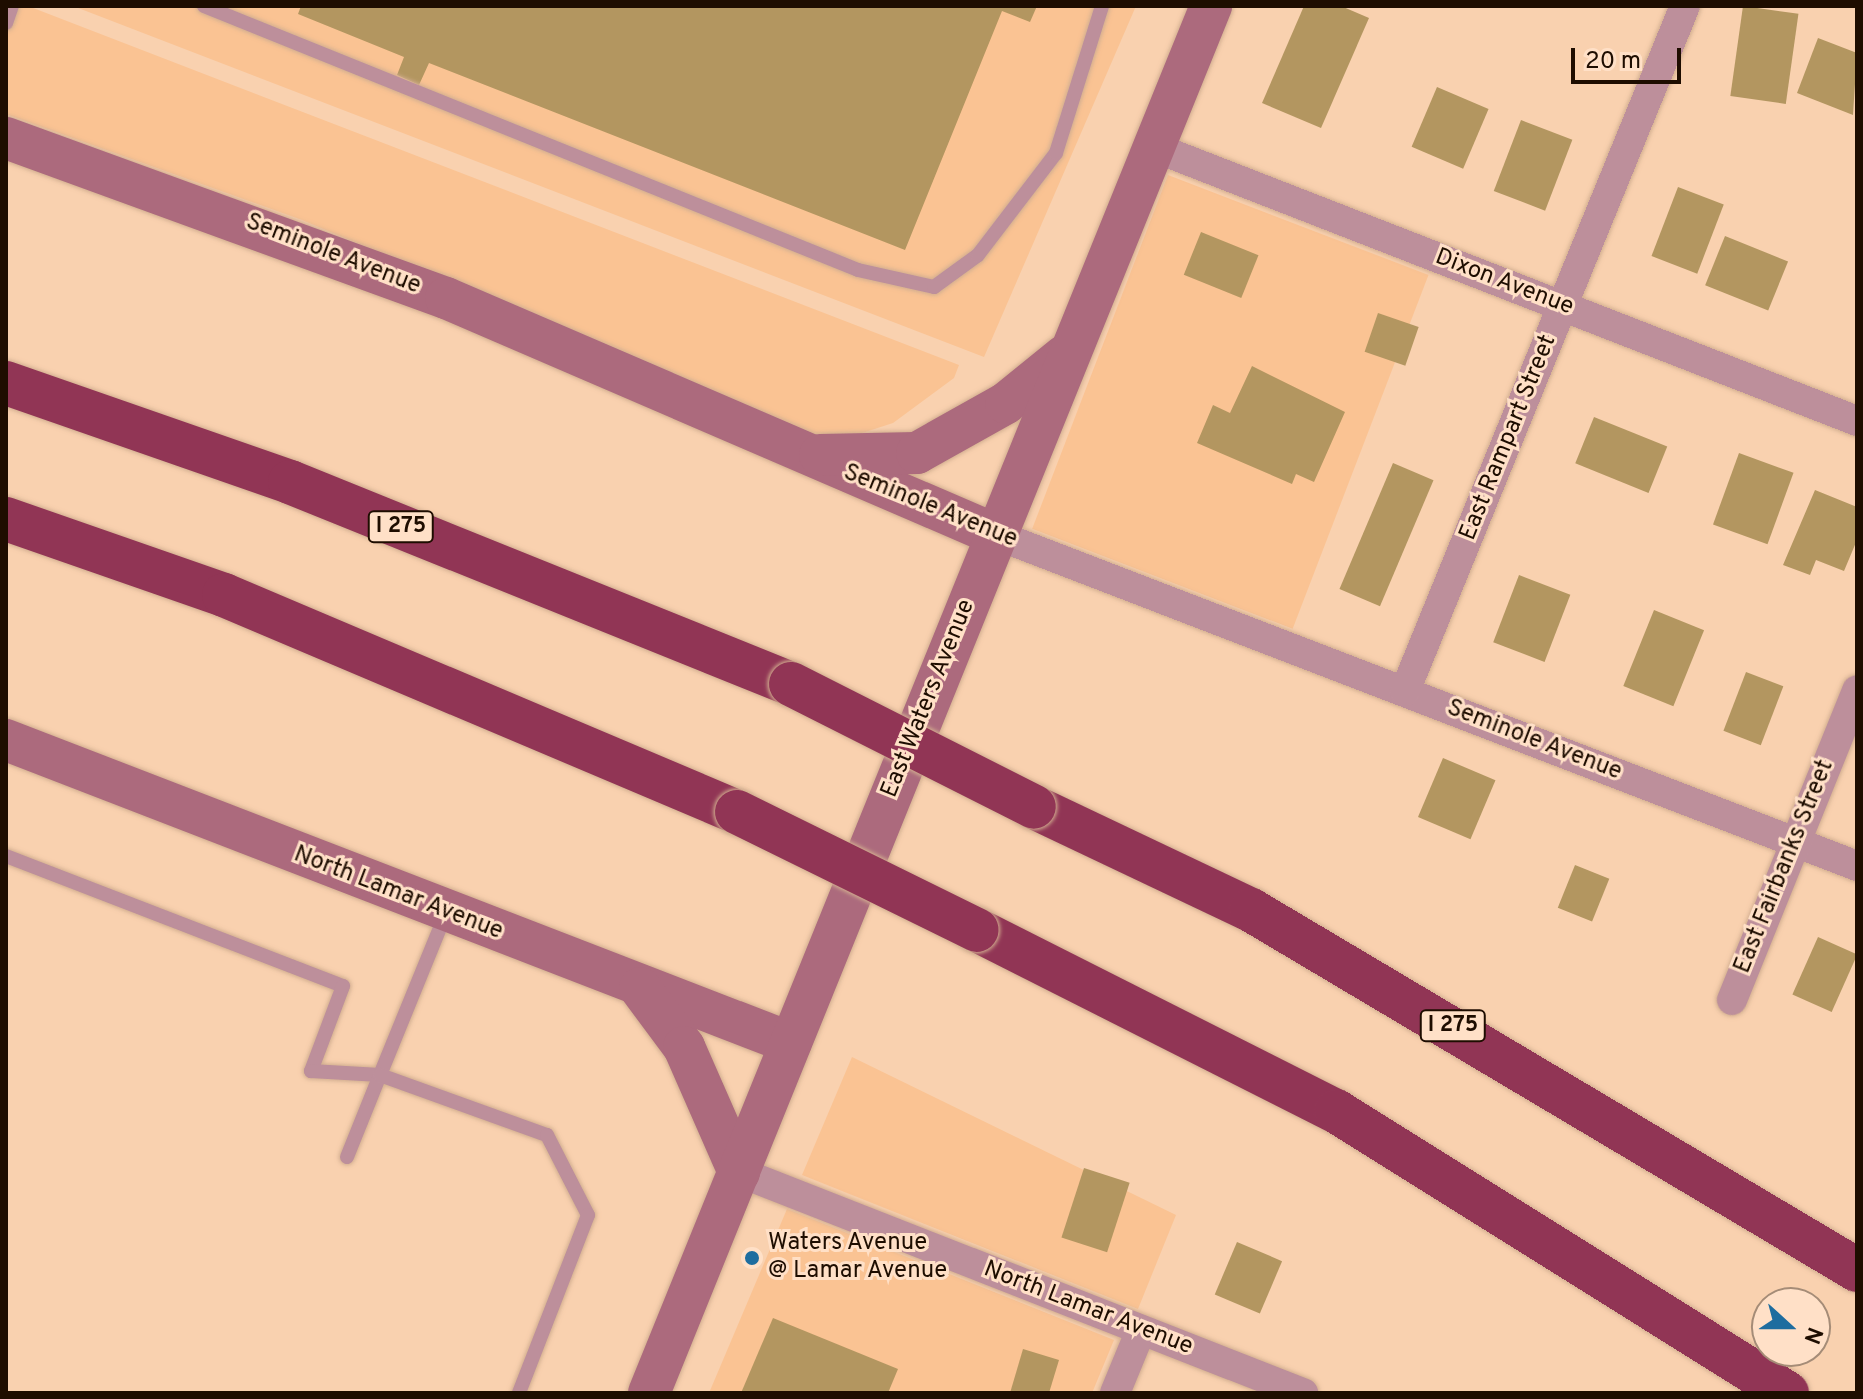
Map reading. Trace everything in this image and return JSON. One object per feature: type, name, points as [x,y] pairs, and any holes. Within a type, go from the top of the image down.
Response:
[{"type":"highway","name":"I 275","points":[[6,383],[290,482],[791,684],[1034,807],[1251,910],[1857,1270]]},
{"type":"highway","points":[[6,519],[224,595],[737,812],[1336,1111],[1787,1393]]},
{"type":"main road","name":"East Waters Avenue","points":[[649,1393],[1151,146],[1211,6]]},
{"type":"main road","name":"Seminole Avenue","points":[[6,138],[446,298],[806,456],[994,534]]},
{"type":"main road","points":[[806,456],[917,453],[1006,403],[1068,353]]},
{"type":"main road","name":"North Lamar Avenue","points":[[6,740],[640,988],[791,1043]]},
{"type":"main road","points":[[640,988],[684,1047],[739,1172]]},
{"type":"street","name":"East Rampart Street","points":[[1405,691],[1685,6]]},
{"type":"street","name":"Dixon Avenue","points":[[1151,146],[1857,421]]},
{"type":"street","name":"Seminole Avenue","points":[[994,534],[1857,866]]},
{"type":"street","name":"East Fairbanks Street","points":[[1732,1000],[1857,690]]},
{"type":"street","name":"North Lamar Avenue","points":[[739,1172],[1303,1393]]},
{"type":"street","points":[[1115,1393],[1141,1330]]},
{"type":"lane","points":[[6,23],[12,6]]},
{"type":"lane","points":[[204,6],[858,270],[934,287],[978,255],[1056,153],[1102,6]]},
{"type":"lane","points":[[6,856],[343,986],[311,1071],[380,1075],[547,1135],[588,1215],[519,1393]]},
{"type":"lane","points":[[347,1157],[446,913]]},
{"type":"shaded area","points":[[6,6],[28,6],[959,365],[954,378],[893,423],[856,435],[813,434],[302,220],[6,114]]},
{"type":"shaded area","points":[[73,6],[1136,6],[984,357]]},
{"type":"shaded area","points":[[1168,175],[1428,275],[1293,629],[1032,529]]},
{"type":"shaded area","points":[[852,1057],[1176,1215],[1138,1309],[802,1175]]},
{"type":"shaded area","points":[[787,1209],[1114,1340],[1092,1393],[709,1393]]},
{"type":"building","points":[[301,6],[1037,6],[1030,22],[1002,11],[905,250],[429,63],[419,85],[397,75],[404,57],[298,14]]},
{"type":"building","points":[[1304,6],[1341,6],[1369,18],[1321,128],[1262,103]]},
{"type":"building","points":[[1743,6],[1798,14],[1786,104],[1730,96]]},
{"type":"building","points":[[1818,38],[1857,53],[1853,115],[1797,93]]},
{"type":"building","points":[[1437,87],[1489,109],[1463,169],[1412,147]]},
{"type":"building","points":[[1521,120],[1572,140],[1545,211],[1494,191]]},
{"type":"building","points":[[1678,187],[1724,205],[1697,274],[1651,256]]},
{"type":"building","points":[[1201,232],[1258,255],[1241,298],[1184,275]]},
{"type":"building","points":[[1725,236],[1788,261],[1768,311],[1705,285]]},
{"type":"building","points":[[1378,313],[1419,327],[1405,366],[1365,352]]},
{"type":"building","points":[[1252,366],[1345,412],[1314,482],[1296,474],[1292,484],[1197,443],[1213,405],[1230,413]]},
{"type":"building","points":[[1594,417],[1667,447],[1649,493],[1575,463]]},
{"type":"building","points":[[1739,453],[1794,473],[1768,544],[1713,524]]},
{"type":"building","points":[[1393,463],[1434,480],[1380,606],[1339,589]]},
{"type":"building","points":[[1815,490],[1857,507],[1857,540],[1844,571],[1816,560],[1810,575],[1783,565]]},
{"type":"building","points":[[1519,575],[1570,595],[1545,662],[1493,642]]},
{"type":"building","points":[[1654,610],[1704,630],[1673,706],[1623,686]]},
{"type":"building","points":[[1746,672],[1783,686],[1761,745],[1723,731]]},
{"type":"building","points":[[1443,758],[1495,780],[1470,839],[1418,817]]},
{"type":"building","points":[[1575,865],[1609,879],[1592,922],[1558,908]]},
{"type":"building","points":[[1818,937],[1857,954],[1832,1012],[1792,995]]},
{"type":"building","points":[[1084,1168],[1130,1183],[1107,1252],[1061,1237]]},
{"type":"building","points":[[1237,1242],[1282,1261],[1260,1314],[1215,1294]]},
{"type":"building","points":[[773,1318],[898,1369],[888,1393],[741,1393]]},
{"type":"building","points":[[1023,1349],[1059,1360],[1049,1393],[1010,1393]]},
{"type":"place","name":"Waters Avenue @ Lamar Avenue","points":[[752,1258]]}]
